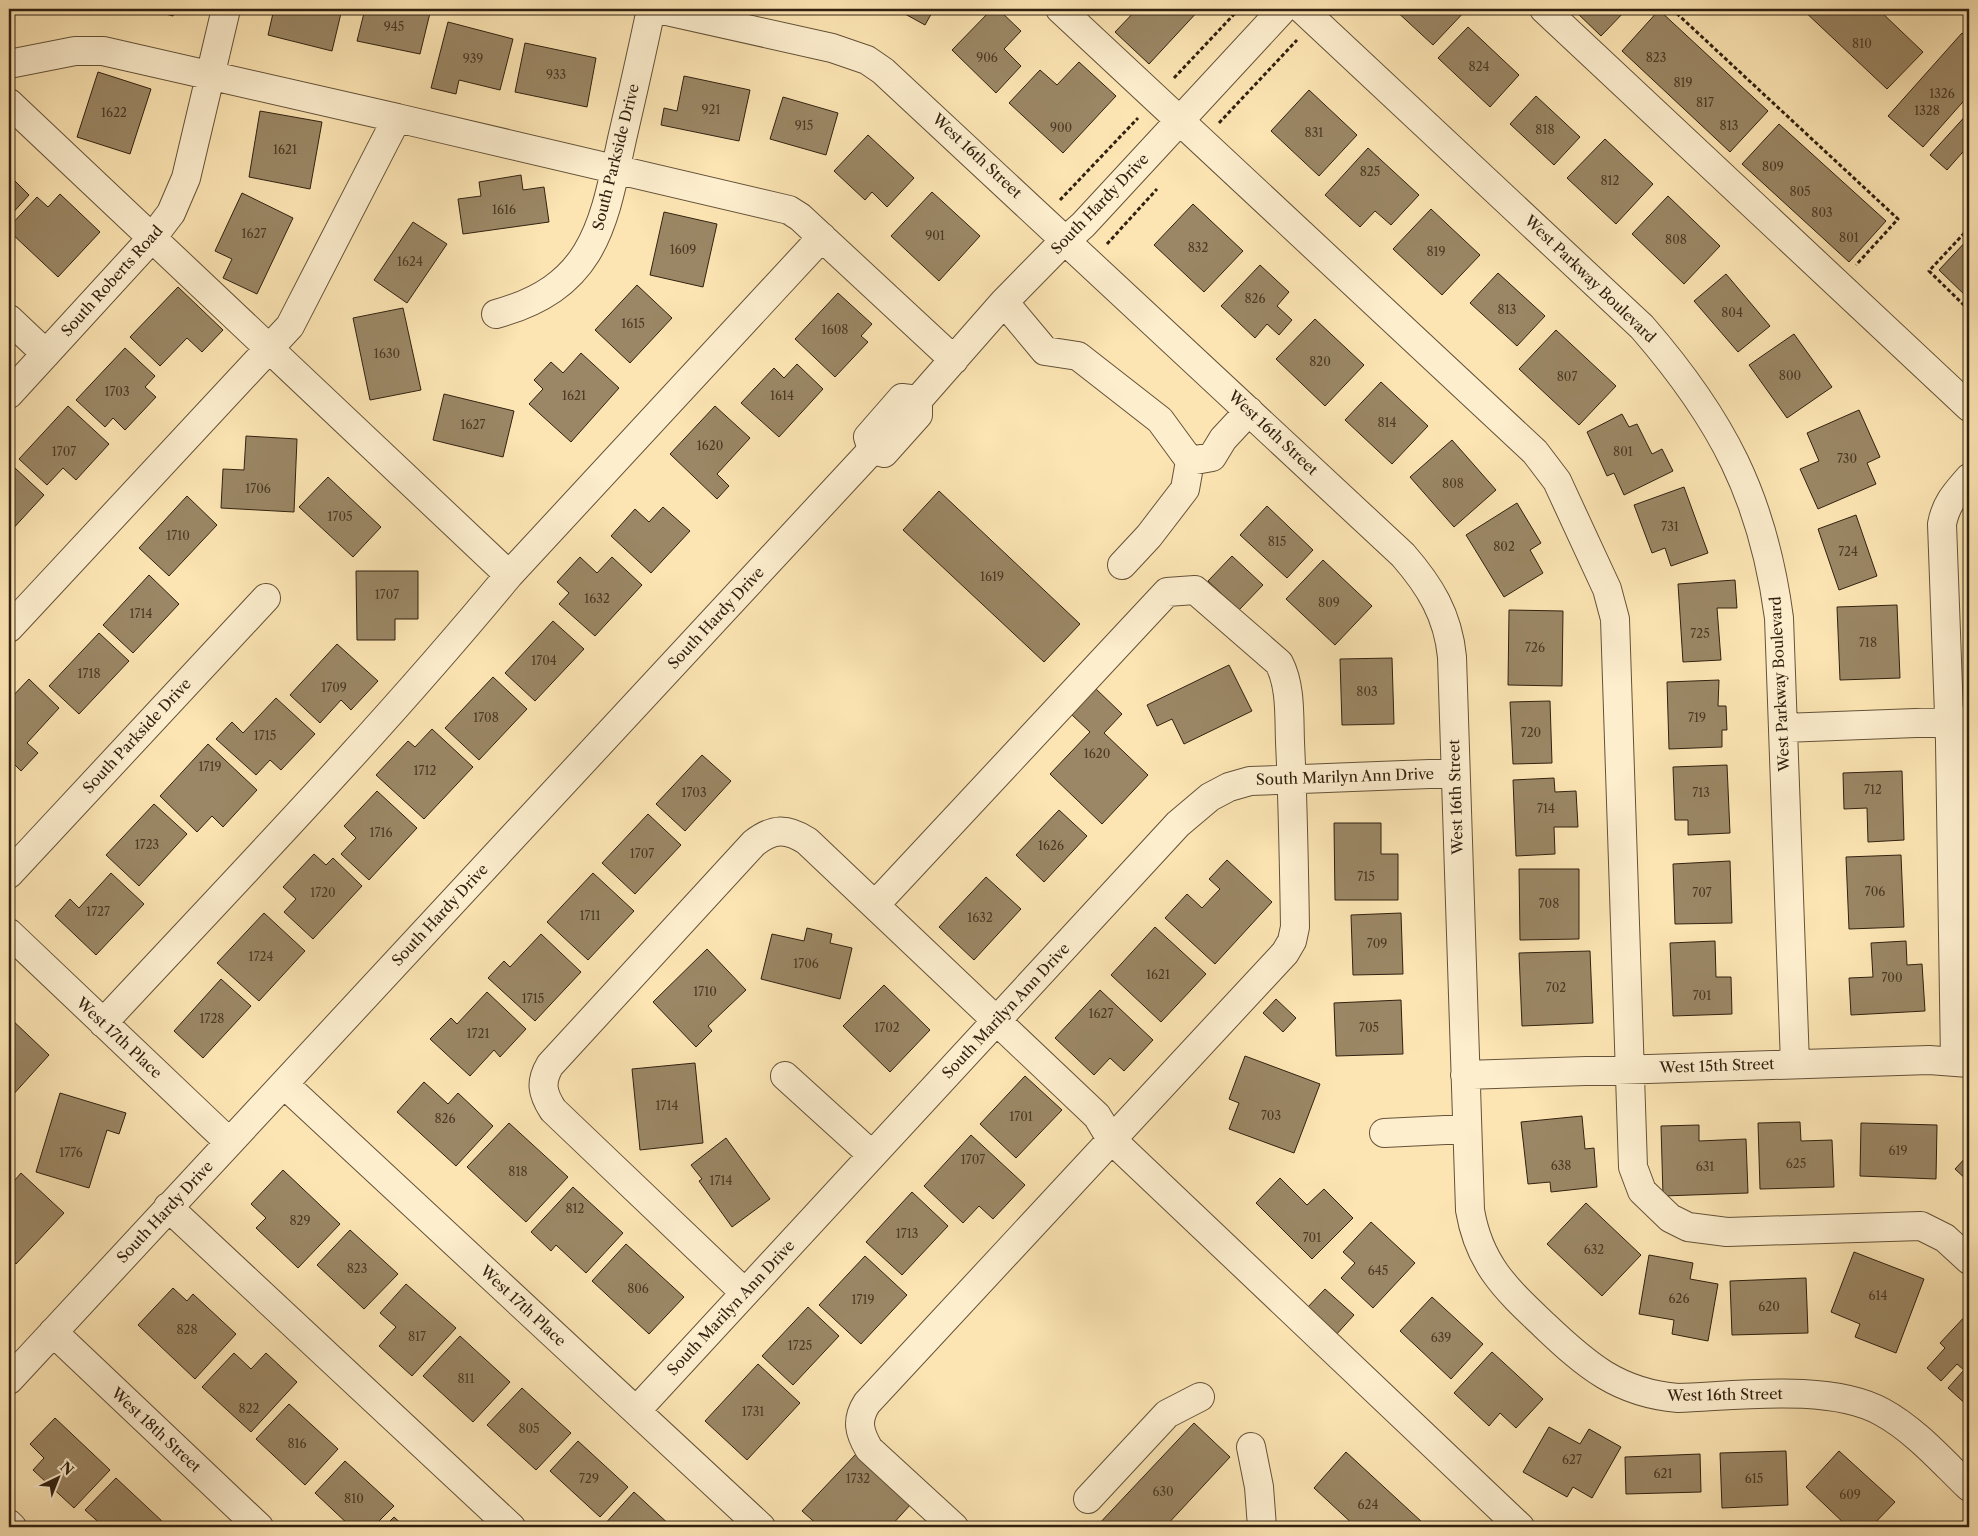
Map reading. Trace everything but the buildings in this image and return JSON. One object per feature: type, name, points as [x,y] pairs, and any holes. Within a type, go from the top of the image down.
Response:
[{"type":"street","name":"South Roberts Road","points":[[9,394],[152,238],[171,213],[186,178],[226,9]]},
{"type":"street","name":"South Parkside Drive","points":[[496,314],[520,308],[541,298],[559,286],[575,270],[589,251],[598,233],[616,169],[651,9]]},
{"type":"street","name":"West 16th Street","points":[[658,9],[832,48],[867,60],[897,82],[1403,555],[1433,592],[1444,615],[1450,637],[1470,1210],[1474,1231],[1488,1264],[1509,1292],[1592,1368],[1630,1388],[1662,1396],[1818,1394],[1864,1403],[1905,1427],[1969,1487]]},
{"type":"street","points":[[1060,9],[1535,452],[1557,481],[1607,589],[1615,618],[1634,1174],[1642,1191],[1678,1223],[1688,1227],[1727,1232],[1920,1226],[1934,1230],[1969,1260]]},
{"type":"street","name":"South Hardy Drive","points":[[9,1380],[872,450],[868,437],[902,398],[918,400],[1004,302],[1066,240],[1283,9]]},
{"type":"street","name":"West Parkway Boulevard","points":[[1302,9],[1642,327],[1686,379],[1705,406],[1738,466],[1750,496],[1769,558],[1779,618],[1795,1064]]},
{"type":"street","points":[[1544,9],[1969,407]]},
{"type":"street","points":[[9,64],[90,49],[778,206],[800,217],[954,360]]},
{"type":"street","points":[[9,103],[509,575]]},
{"type":"street","points":[[9,628],[290,326],[397,118]]},
{"type":"street","points":[[103,1023],[388,716],[447,650],[509,575],[822,237]]},
{"type":"street","points":[[1004,302],[1044,351],[1078,356],[1160,420],[1190,460],[1185,489],[1149,536],[1122,565]]},
{"type":"street","points":[[9,319],[46,354]]},
{"type":"street","points":[[1190,460],[1212,457],[1224,439],[1249,411]]},
{"type":"street","points":[[1962,1062],[1959,722],[1942,524],[1944,510],[1950,498],[1969,478]]},
{"type":"street","points":[[875,905],[1167,592],[1195,590],[1278,663],[1285,674],[1291,778],[1295,927],[1292,941],[1285,953],[1111,1138],[867,1403],[860,1413],[859,1425],[862,1437],[869,1449],[954,1527]]},
{"type":"street","name":"South Parkside Drive","points":[[9,874],[266,598]]},
{"type":"street","points":[[1783,728],[1959,722]]},
{"type":"street","name":"South Marilyn Ann Drive","points":[[636,1411],[1192,811],[1210,797],[1229,787],[1250,781],[1455,773]]},
{"type":"street","points":[[745,1293],[553,1110],[546,1099],[542,1087],[544,1076],[550,1065],[754,843],[766,834],[780,830],[794,833],[807,841],[875,905],[1097,1116],[1111,1138],[1520,1527]]},
{"type":"street","name":"West 17th Place","points":[[9,933],[230,1142]]},
{"type":"street","name":"West 15th Street","points":[[1465,1075],[1631,1068],[1962,1062]]},
{"type":"street","points":[[785,1076],[872,1156]]},
{"type":"street","name":"West 17th Place","points":[[284,1084],[761,1527]]},
{"type":"street","points":[[1384,1133],[1466,1129]]},
{"type":"street","points":[[168,1207],[511,1527]]},
{"type":"street","name":"West 18th Street","points":[[53,1332],[259,1527]]},
{"type":"street","points":[[1088,1499],[1167,1414],[1200,1397]]},
{"type":"street","points":[[1251,1447],[1259,1487],[1262,1527]]},
{"type":"street","points":[[9,1524],[12,1527]]},
{"type":"path","points":[[1168,85],[1239,9]]},
{"type":"path","points":[[1672,9],[1898,219],[1851,271]]},
{"type":"path","points":[[1214,128],[1299,38]]},
{"type":"path","points":[[1058,202],[1140,115]]},
{"type":"path","points":[[1105,246],[1164,182]]},
{"type":"path","points":[[1969,228],[1929,271],[1969,310]]}]
